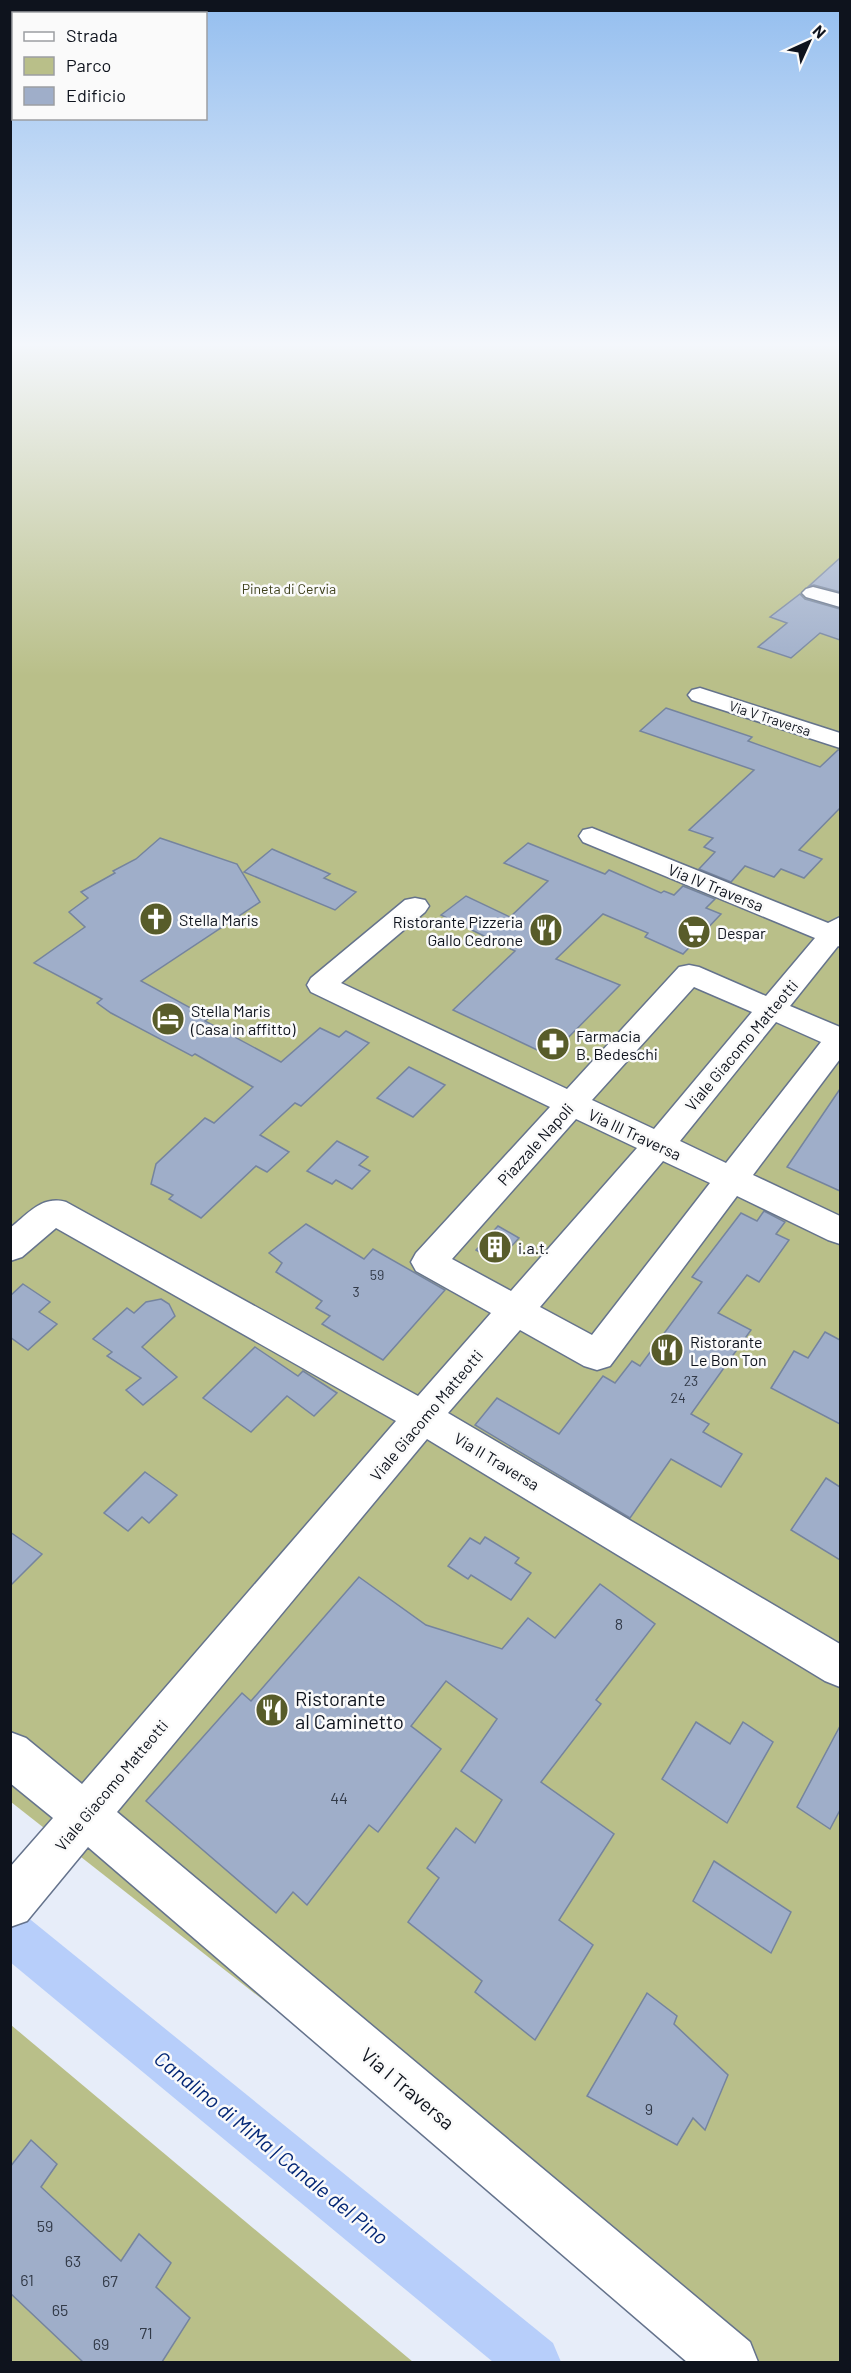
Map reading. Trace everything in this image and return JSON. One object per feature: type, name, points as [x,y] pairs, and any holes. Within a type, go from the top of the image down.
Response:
[{"type":"street","points":[[813,593],[840,601]]},
{"type":"street","name":"Via V Traversa","points":[[700,694],[840,741]]},
{"type":"street","name":"Via IV Traversa","points":[[591,836],[838,933]]},
{"type":"street","name":"Via III Traversa","points":[[416,906],[321,985],[840,1231]]},
{"type":"street","name":"Viale Giacomo Matteotti","points":[[21,1891],[423,1417],[517,1311],[658,1145],[770,1008],[838,933]]},
{"type":"street","name":"Piazzale Napoli","points":[[689,974],[770,1008],[840,1038],[597,1355],[428,1262],[689,974]]},
{"type":"street","name":"Via II Traversa","points":[[10,1248],[54,1211],[423,1417],[840,1667]]},
{"type":"street","name":"Via I Traversa","points":[[10,1754],[86,1815],[730,2362]]},
{"type":"green space","name":"Pineta di Cervia","points":[[10,455],[840,455],[840,2362],[724,2362],[11,1802]]},
{"type":"green space","points":[[11,2025],[413,2362],[11,2362]]},
{"type":"building","points":[[840,558],[840,592],[814,585],[809,586]]},
{"type":"building","points":[[800,594],[805,599],[840,609],[840,640],[820,633],[791,658],[758,647],[787,623],[770,617]]},
{"type":"building","points":[[666,708],[752,737],[748,741],[820,767],[840,750],[840,808],[799,850],[822,859],[804,878],[781,869],[774,877],[745,866],[731,882],[699,869],[715,852],[704,847],[713,838],[689,830],[754,770],[640,731]]},
{"type":"building","points":[[160,838],[237,864],[260,902],[141,981],[209,1018],[205,1021],[281,1062],[320,1028],[339,1037],[346,1031],[369,1043],[301,1106],[295,1103],[260,1135],[289,1152],[267,1172],[256,1166],[201,1218],[169,1199],[173,1195],[151,1184],[156,1164],[205,1118],[214,1123],[253,1087],[195,1054],[192,1056],[111,1013],[97,1003],[102,999],[34,963],[85,927],[69,912],[88,898],[81,892],[136,859]]},
{"type":"building","points":[[528,843],[605,874],[609,870],[661,893],[664,891],[674,895],[683,886],[715,899],[706,908],[721,914],[683,954],[645,937],[648,933],[603,914],[556,959],[620,985],[550,1056],[453,1010],[515,951],[441,915],[466,896],[510,917],[548,881],[504,863]]},
{"type":"building","points":[[272,849],[330,874],[324,878],[356,892],[335,910],[244,872]]},
{"type":"building","points":[[409,1067],[445,1085],[413,1117],[377,1098]]},
{"type":"building","points":[[840,1089],[840,1191],[787,1167]]},
{"type":"building","points":[[337,1141],[368,1157],[359,1165],[370,1171],[352,1189],[336,1180],[332,1184],[307,1171]]},
{"type":"building","points":[[764,1211],[785,1222],[776,1234],[789,1240],[759,1282],[747,1275],[718,1313],[751,1330],[691,1414],[709,1424],[703,1432],[742,1454],[721,1487],[671,1459],[630,1518],[475,1425],[497,1398],[559,1434],[603,1376],[615,1383],[632,1361],[640,1366],[702,1282],[692,1277],[741,1213],[757,1221]]},
{"type":"building","points":[[306,1224],[364,1259],[373,1249],[445,1290],[383,1360],[322,1324],[330,1316],[316,1308],[322,1301],[276,1272],[282,1263],[269,1253]]},
{"type":"building","name":"i.a.t.","points":[[498,1226],[519,1238],[497,1262],[476,1250]]},
{"type":"building","points":[[23,1284],[50,1302],[39,1312],[57,1324],[28,1350],[10,1337],[10,1296]]},
{"type":"building","points":[[161,1299],[169,1304],[175,1316],[142,1347],[177,1377],[143,1405],[126,1390],[141,1378],[107,1356],[112,1352],[93,1339],[127,1308],[134,1313],[146,1302]]},
{"type":"building","points":[[825,1332],[840,1340],[840,1424],[771,1388],[794,1351],[808,1358]]},
{"type":"building","points":[[255,1347],[298,1376],[303,1371],[337,1393],[314,1416],[287,1396],[251,1432],[203,1398]]},
{"type":"building","points":[[145,1472],[177,1495],[149,1523],[142,1517],[128,1531],[104,1513]]},
{"type":"building","points":[[826,1478],[840,1487],[840,1560],[791,1530]]},
{"type":"building","points":[[10,1532],[42,1554],[10,1586]]},
{"type":"building","points":[[485,1537],[519,1558],[515,1563],[531,1573],[511,1600],[471,1575],[468,1579],[448,1566],[470,1538],[480,1544]]},
{"type":"building","points":[[359,1577],[426,1625],[502,1649],[528,1618],[555,1638],[600,1584],[655,1624],[596,1700],[601,1704],[541,1782],[614,1834],[559,1920],[593,1945],[535,2040],[475,1992],[482,1981],[408,1922],[439,1878],[427,1868],[456,1828],[475,1843],[502,1800],[461,1771],[497,1719],[446,1681],[411,1726],[441,1749],[378,1832],[369,1825],[307,1905],[293,1892],[276,1913],[146,1801],[242,1693],[251,1701]]},
{"type":"building","points":[[696,1722],[730,1744],[743,1722],[773,1742],[727,1823],[662,1779]]},
{"type":"building","points":[[840,1726],[840,1810],[830,1829],[797,1807]]},
{"type":"building","points":[[714,1861],[791,1912],[771,1953],[693,1901]]},
{"type":"building","points":[[647,1993],[677,2016],[674,2024],[728,2075],[705,2130],[693,2118],[677,2145],[587,2096]]},
{"type":"building","points":[[31,2140],[57,2164],[41,2187],[121,2261],[139,2234],[171,2263],[156,2287],[190,2318],[162,2362],[83,2362],[10,2293],[10,2167]]},
{"type":"waterway","name":"Canalino di MiMa | Canale del Pino","points":[[10,1932],[534,2362]]},
{"type":"place","name":"Stella Maris","points":[[156,919]]},
{"type":"place","name":"Ristorante Pizzeria Gallo Cedrone","points":[[546,930]]},
{"type":"place","name":"Despar","points":[[694,932]]},
{"type":"place","name":"Stella Maris (Casa in affitto)","points":[[168,1019]]},
{"type":"place","name":"Farmacia B. Bedeschi","points":[[553,1044]]},
{"type":"place","name":"i.a.t.","points":[[495,1247]]},
{"type":"place","name":"Ristorante Le Bon Ton","points":[[667,1350]]},
{"type":"place","name":"Ristorante al Caminetto","points":[[272,1710]]}]
